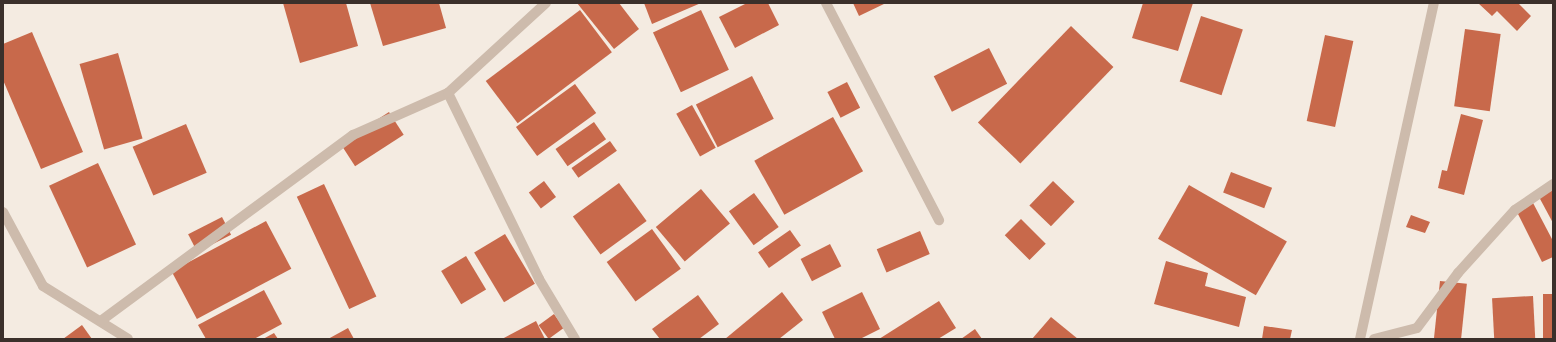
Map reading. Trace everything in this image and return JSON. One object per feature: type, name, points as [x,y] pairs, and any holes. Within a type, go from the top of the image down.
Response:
[{"type":"street","points":[[102,320],[353,135],[448,93],[546,3]]},
{"type":"street","points":[[826,3],[939,220]]},
{"type":"street","points":[[1360,339],[1434,3]]},
{"type":"street","points":[[448,93],[539,279],[575,339]]},
{"type":"street","points":[[1374,339],[1417,328],[1458,273],[1515,210],[1553,184]]},
{"type":"street","points":[[3,212],[43,286],[102,320],[128,339]]},
{"type":"building","points":[[283,3],[346,3],[358,46],[300,63]]},
{"type":"building","points":[[370,3],[439,3],[446,28],[383,46]]},
{"type":"building","points":[[577,3],[619,3],[639,29],[614,49]]},
{"type":"building","points":[[644,3],[701,3],[652,24]]},
{"type":"building","points":[[747,3],[768,3],[779,25],[735,48],[719,17]]},
{"type":"building","points":[[853,3],[886,3],[859,16]]},
{"type":"building","points":[[1143,3],[1193,3],[1178,51],[1132,38]]},
{"type":"building","points":[[1478,3],[1518,3],[1531,16],[1517,31],[1497,11],[1492,16]]},
{"type":"building","points":[[580,10],[612,52],[518,123],[486,81]]},
{"type":"building","points":[[701,10],[729,70],[681,92],[653,32]]},
{"type":"building","points":[[1201,16],[1243,30],[1222,95],[1180,82]]},
{"type":"building","points":[[1071,26],[1113,67],[1020,163],[978,122]]},
{"type":"building","points":[[1465,29],[1501,34],[1490,111],[1454,106]]},
{"type":"building","points":[[32,32],[83,152],[41,169],[3,80],[3,44]]},
{"type":"building","points":[[1325,35],[1353,41],[1335,127],[1307,121]]},
{"type":"building","points":[[989,48],[1007,84],[952,112],[934,76]]},
{"type":"building","points":[[118,53],[143,139],[104,150],[80,64]]},
{"type":"building","points":[[752,76],[774,119],[718,147],[696,105]]},
{"type":"building","points":[[847,82],[860,108],[841,118],[827,92]]},
{"type":"building","points":[[575,84],[596,113],[537,156],[516,127]]},
{"type":"building","points":[[692,105],[716,148],[700,157],[676,114]]},
{"type":"building","points":[[389,112],[404,135],[355,166],[340,144]]},
{"type":"building","points":[[1461,114],[1483,120],[1464,195],[1438,188],[1442,170],[1447,171]]},
{"type":"building","points":[[833,117],[863,171],[784,215],[754,161]]},
{"type":"building","points":[[594,122],[606,139],[568,166],[555,149]]},
{"type":"building","points":[[186,124],[207,173],[153,195],[133,147]]},
{"type":"building","points":[[610,141],[617,151],[578,178],[571,168]]},
{"type":"building","points":[[98,163],[136,245],[87,267],[49,186]]},
{"type":"building","points":[[1231,172],[1272,188],[1264,208],[1223,193]]},
{"type":"building","points":[[544,181],[556,197],[541,208],[529,192]]},
{"type":"building","points":[[1053,181],[1075,202],[1051,226],[1029,205]]},
{"type":"building","points":[[619,183],[647,221],[601,255],[573,217]]},
{"type":"building","points":[[324,184],[376,296],[349,309],[297,197]]},
{"type":"building","points":[[1189,185],[1287,242],[1256,295],[1158,239]]},
{"type":"building","points":[[701,189],[730,223],[685,261],[656,227]]},
{"type":"building","points":[[1553,190],[1553,223],[1539,197]]},
{"type":"building","points":[[754,193],[779,227],[754,245],[729,211]]},
{"type":"building","points":[[1532,201],[1553,241],[1553,257],[1542,262],[1516,210]]},
{"type":"building","points":[[1411,215],[1430,222],[1425,233],[1406,227]]},
{"type":"building","points":[[222,217],[231,235],[197,252],[188,234]]},
{"type":"building","points":[[1021,219],[1046,244],[1029,260],[1005,235]]},
{"type":"building","points":[[266,221],[291,269],[197,319],[172,271]]},
{"type":"building","points":[[652,229],[681,269],[635,302],[607,262]]},
{"type":"building","points":[[790,230],[801,246],[769,268],[758,252]]},
{"type":"building","points":[[920,231],[930,254],[887,272],[877,249]]},
{"type":"building","points":[[505,234],[535,284],[504,302],[474,253]]},
{"type":"building","points":[[830,244],[841,266],[812,281],[801,259]]},
{"type":"building","points":[[466,256],[486,289],[461,304],[441,271]]},
{"type":"building","points":[[1166,261],[1208,273],[1205,286],[1246,297],[1239,327],[1154,304]]},
{"type":"building","points":[[1440,281],[1467,284],[1461,339],[1434,339]]},
{"type":"building","points":[[264,290],[282,324],[254,339],[206,339],[198,325]]},
{"type":"building","points":[[782,292],[803,320],[779,339],[725,339]]},
{"type":"building","points":[[862,292],[880,329],[860,339],[835,339],[822,312]]},
{"type":"building","points":[[1543,294],[1553,294],[1553,339],[1543,339]]},
{"type":"building","points":[[698,295],[719,324],[699,339],[660,339],[652,329]]},
{"type":"building","points":[[1533,296],[1535,339],[1494,339],[1492,298]]},
{"type":"building","points":[[939,301],[956,328],[938,339],[879,339]]},
{"type":"building","points":[[554,314],[564,328],[549,339],[539,325]]},
{"type":"building","points":[[1051,317],[1078,339],[1032,339]]},
{"type":"building","points":[[536,321],[545,339],[502,339]]},
{"type":"building","points":[[82,325],[92,339],[63,339]]},
{"type":"building","points":[[1264,326],[1292,330],[1290,339],[1262,339]]},
{"type":"building","points":[[348,328],[354,339],[328,339]]},
{"type":"building","points":[[975,329],[982,339],[961,339]]},
{"type":"building","points":[[274,333],[278,339],[263,339]]}]
